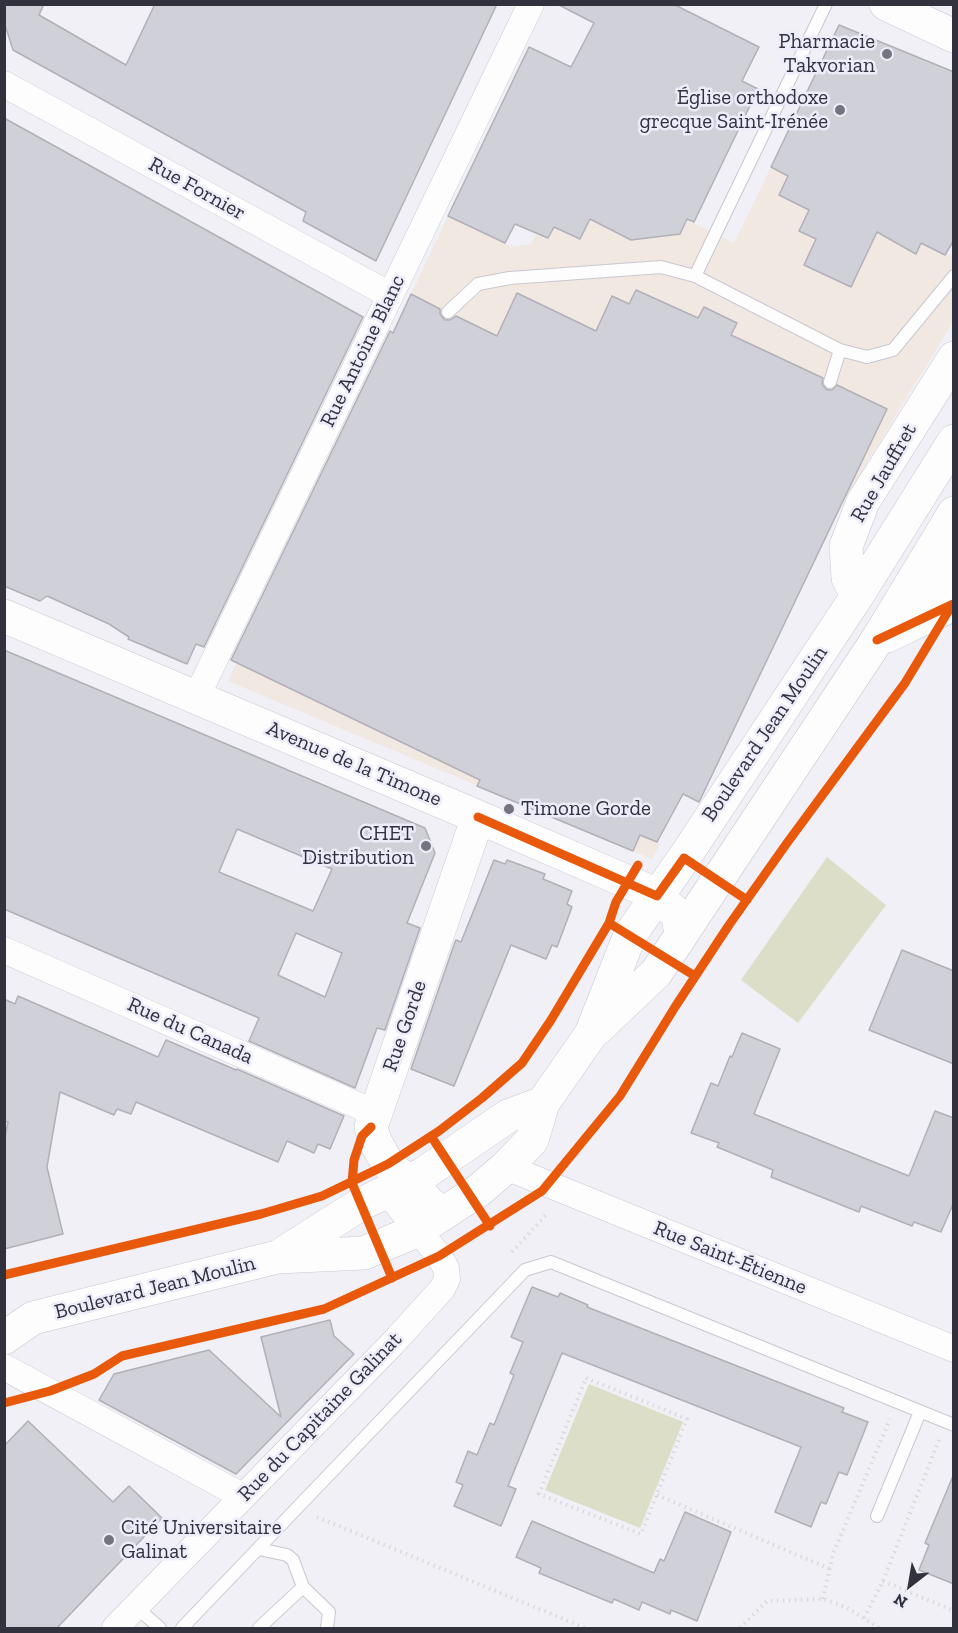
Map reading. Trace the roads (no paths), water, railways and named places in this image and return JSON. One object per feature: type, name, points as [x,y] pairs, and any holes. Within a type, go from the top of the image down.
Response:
[{"type":"main road","points":[[886,4],[954,36]]},
{"type":"main road","name":"Rue Jauffret","points":[[857,596],[848,578],[846,546],[863,502],[954,358]]},
{"type":"main road","name":"Boulevard Jean Moulin","points":[[591,1034],[630,935],[857,596],[954,441]]},
{"type":"main road","name":"Boulevard Jean Moulin","points":[[4,1338],[19,1315],[277,1257],[364,1253],[430,1222],[478,1191],[506,1167],[532,1140],[543,1103],[591,1034],[656,974],[877,640],[954,513]]},
{"type":"main road","points":[[877,640],[925,597],[954,557]]},
{"type":"main road","points":[[877,640],[954,604]]},
{"type":"main road","name":"Avenue de la Timone","points":[[4,616],[478,816],[657,896],[678,915],[681,935]]},
{"type":"main road","name":"Rue Gorde","points":[[430,1222],[396,1187],[371,1127],[478,816]]},
{"type":"main road","name":"Boulevard Jean Moulin","points":[[277,1257],[361,1204],[423,1174],[508,1116],[543,1103]]},
{"type":"street","name":"Rue Antoine Blanc","points":[[196,698],[531,4]]},
{"type":"street","name":"Rue Fornier","points":[[4,84],[390,295]]},
{"type":"street","name":"Rue du Canada","points":[[4,950],[375,1113]]},
{"type":"street","name":"Rue Saint-Étienne","points":[[506,1167],[954,1349]]},
{"type":"street","name":"Rue du Capitaine Galinat","points":[[115,1629],[393,1343],[442,1289],[447,1279],[446,1268],[430,1222]]},
{"type":"street","points":[[4,1367],[242,1496]]},
{"type":"lane","points":[[695,276],[826,4]]},
{"type":"lane","points":[[448,312],[478,284],[510,278],[661,267],[695,276],[840,350],[867,357],[892,351],[954,276]]},
{"type":"lane","points":[[831,382],[840,350]]},
{"type":"lane","points":[[182,1629],[525,1270],[551,1262],[950,1424]]},
{"type":"lane","points":[[877,1516],[920,1412]]},
{"type":"lane","points":[[259,1549],[287,1556],[293,1560],[303,1587],[329,1612],[327,1629]]},
{"type":"lane","points":[[259,1629],[303,1587]]},
{"type":"lane","points":[[136,1607],[160,1629]]},
{"type":"place","name":"Pharmacie Takvorian","points":[[887,54]]},
{"type":"place","name":"Église orthodoxe grecque Saint-Irénée","points":[[840,110]]},
{"type":"place","name":"Timone Gorde","points":[[509,809]]},
{"type":"place","name":"CHET Distribution","points":[[426,846]]},
{"type":"place","name":"Cité Universitaire Galinat","points":[[109,1540]]}]
